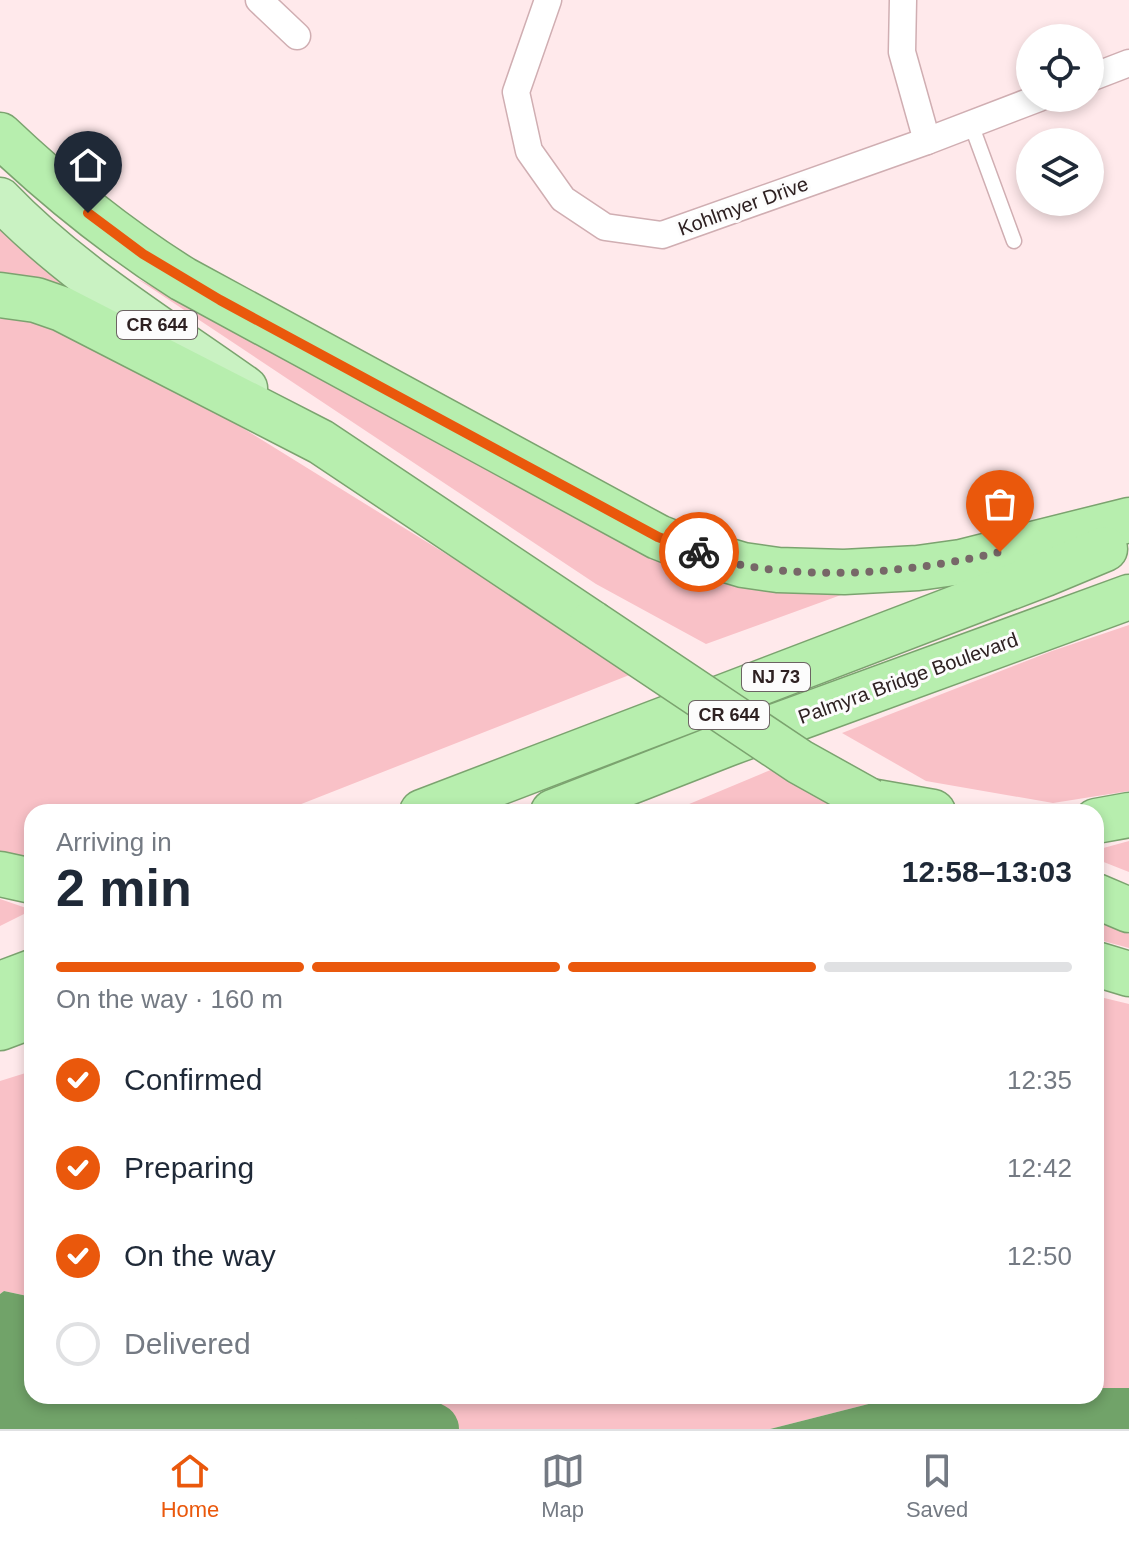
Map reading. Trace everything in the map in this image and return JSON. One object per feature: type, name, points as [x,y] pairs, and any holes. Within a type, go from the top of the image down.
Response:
[{"type":"highway","name":"CR 644","points":[[0,135],[106,228],[183,279],[658,537],[686,548],[743,565],[778,570],[844,572],[918,568],[961,562],[1129,520]]},
{"type":"highway","points":[[0,295],[36,300],[62,309],[321,442]]},
{"type":"highway","name":"CR 644","points":[[321,442],[800,762],[879,804]]},
{"type":"highway","name":"NJ 73","points":[[443,804],[1045,574],[1129,538]]},
{"type":"highway","name":"Palmyra Bridge Boulevard","points":[[574,804],[1129,597]]},
{"type":"highway","points":[[1104,820],[1129,815]]},
{"type":"highway","points":[[0,874],[24,879]]},
{"type":"highway","points":[[1104,899],[1129,910]]},
{"type":"highway","points":[[1104,966],[1129,974]]},
{"type":"highway","points":[[0,984],[24,975]]},
{"type":"highway","points":[[0,1028],[24,1019]]},
{"type":"main road","name":"CR 644","points":[[0,199],[45,242],[103,288],[321,442]]},
{"type":"street","points":[[259,0],[297,36]]},
{"type":"street","name":"Kohlmyer Drive","points":[[548,0],[516,92],[529,151],[563,199],[605,227],[662,235],[1016,107]]},
{"type":"street","points":[[903,0],[902,52],[927,141]]},
{"type":"street","points":[[1104,73],[1129,63]]},
{"type":"lane","points":[[971,124],[1014,241]]},
{"type":"shaded area","points":[[0,226],[80,293],[0,279]]},
{"type":"shaded area","points":[[136,278],[464,448],[700,578],[841,595],[706,644],[596,584]]},
{"type":"shaded area","points":[[28,317],[207,406],[637,672],[301,804],[24,804],[24,857],[0,851],[0,319]]},
{"type":"shaded area","points":[[1129,625],[1129,791],[1053,803],[926,781],[842,733],[1052,651]]},
{"type":"shaded area","points":[[773,769],[848,804],[689,804]]},
{"type":"shaded area","points":[[1129,841],[1129,872],[1104,862],[1104,848]]},
{"type":"shaded area","points":[[0,899],[24,907],[24,914],[0,926]]},
{"type":"shaded area","points":[[1104,923],[1129,934],[1129,948],[1104,941]]},
{"type":"shaded area","points":[[1104,998],[1129,1004],[1129,1388],[1104,1388]]},
{"type":"shaded area","points":[[24,1074],[24,1295],[4,1291],[0,1294],[0,1081]]},
{"type":"shaded area","points":[[4,1291],[24,1295],[24,1404],[383,1404],[456,1429],[0,1429],[0,1294]]},
{"type":"shaded area","points":[[1104,1388],[1129,1388],[1129,1429],[770,1429],[868,1404],[1104,1404]]},
{"type":"shaded area","points":[[383,1404],[868,1404],[770,1429],[456,1429]]},
{"type":"waterway","points":[[385,1404],[433,1429]]},
{"type":"way so far","points":[[699,552],[743,565],[778,570],[844,572],[918,568],[1000,552]]},
{"type":"route","points":[[88,213],[143,254],[220,300],[658,537],[699,552]]}]
